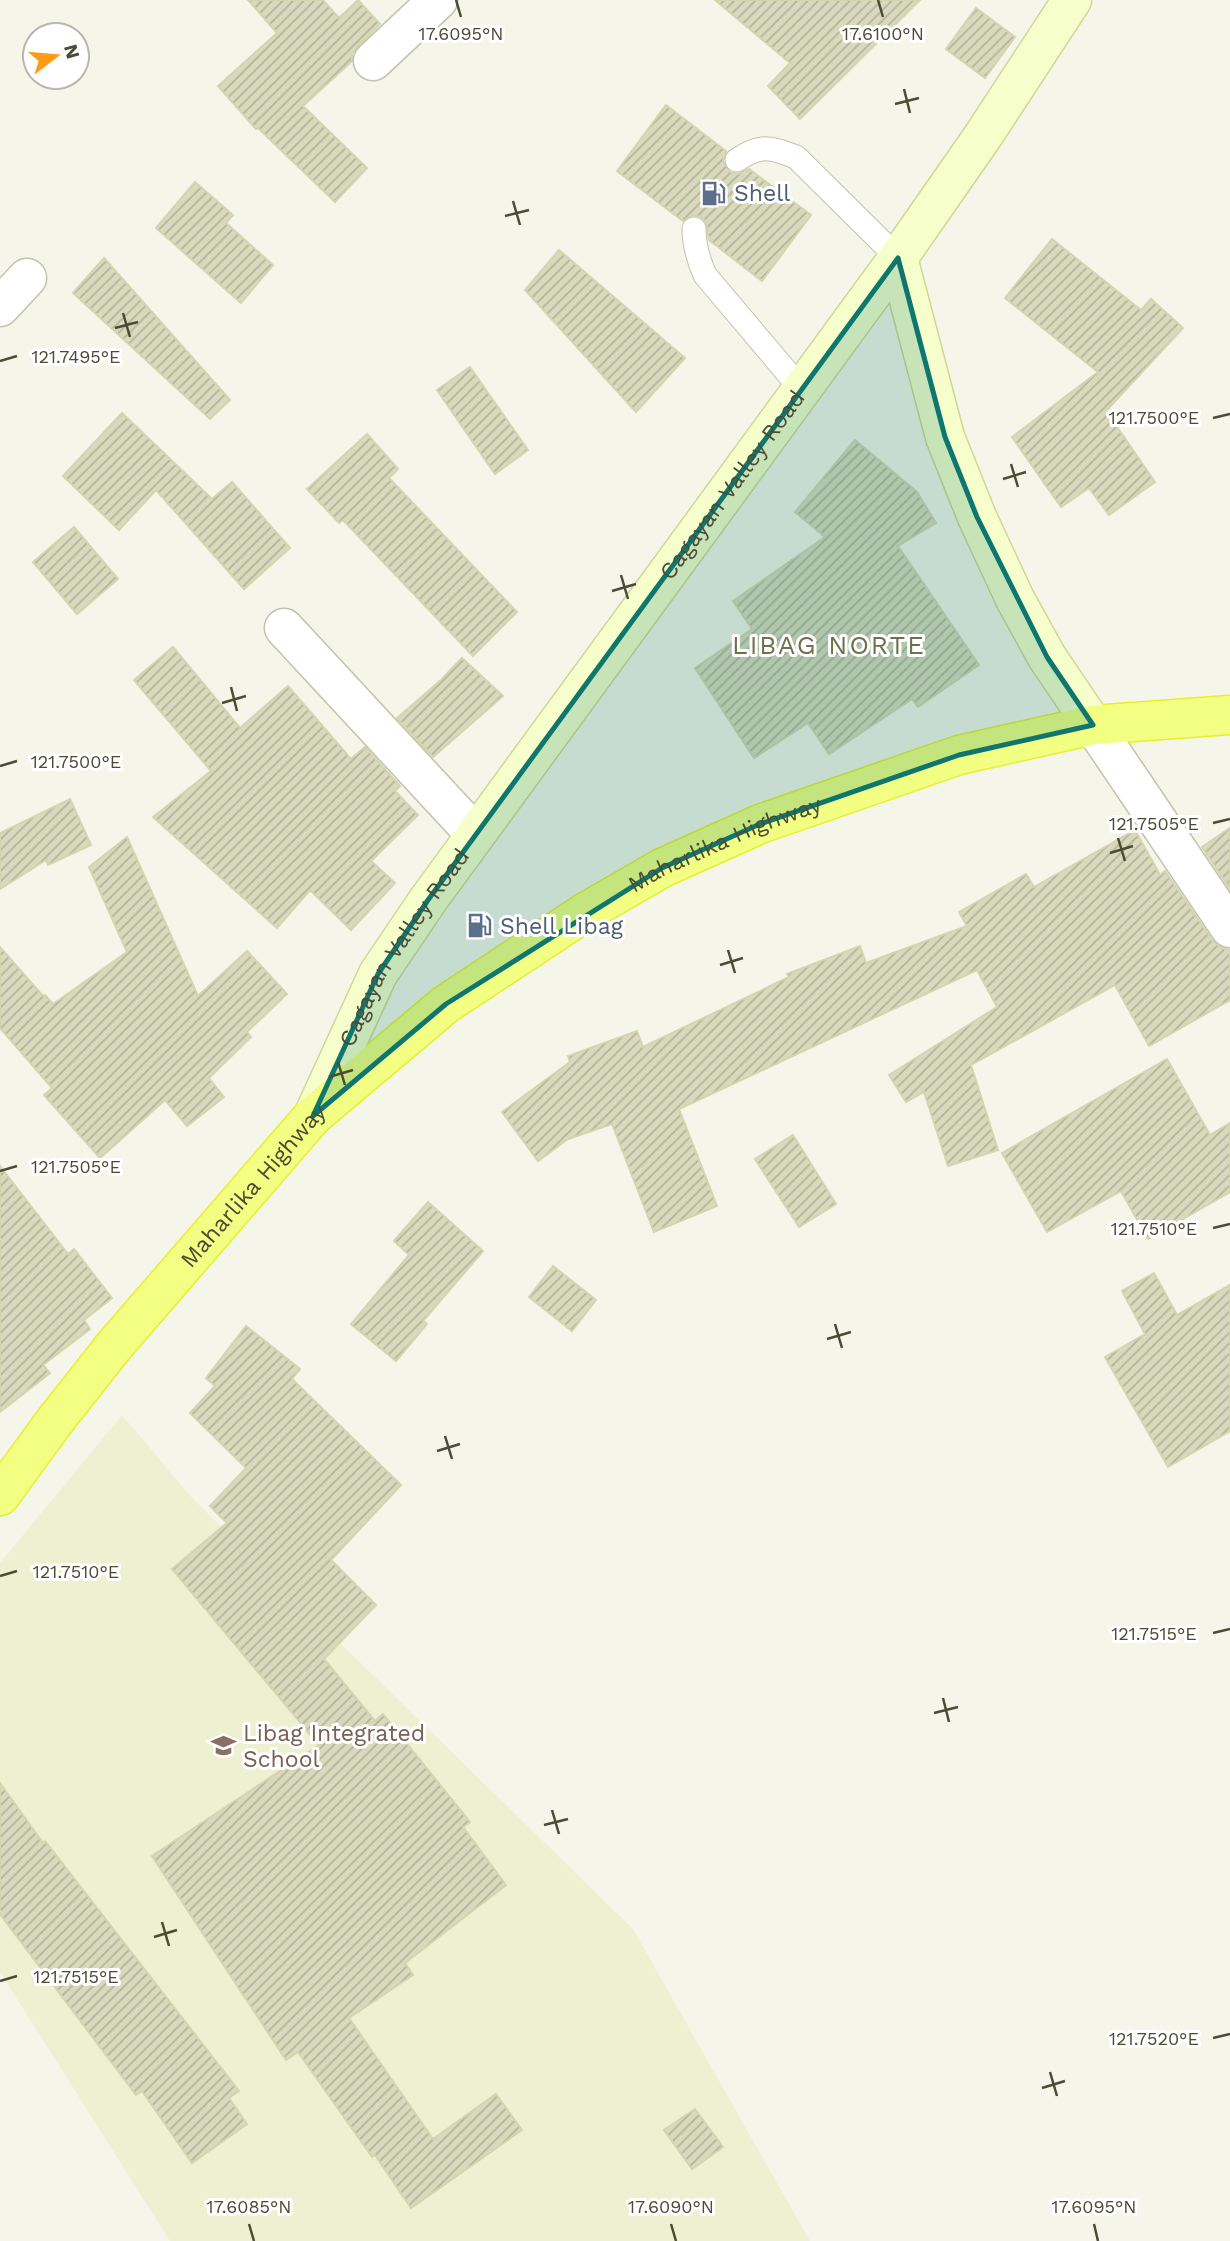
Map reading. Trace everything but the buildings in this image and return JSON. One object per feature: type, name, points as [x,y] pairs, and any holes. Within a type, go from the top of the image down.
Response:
[{"type":"highway","name":"Maharlika Highway","points":[[0,1496],[114,1346],[313,1116],[446,1004],[584,913],[662,868],[760,824],[960,755],[1093,725],[1230,715]]},
{"type":"main road","name":"Cagayan Valley Road","points":[[313,1116],[379,974],[475,834],[898,258],[983,136],[1072,0]]},
{"type":"main road","points":[[898,258],[945,437],[977,517],[1015,599],[1047,657],[1093,725]]},
{"type":"street","points":[[373,61],[438,0]]},
{"type":"street","points":[[0,306],[27,278]]},
{"type":"street","points":[[284,628],[475,834]]},
{"type":"street","points":[[1093,725],[1230,928]]},
{"type":"lane","points":[[737,160],[754,149],[774,148],[796,157],[898,258]]},
{"type":"lane","points":[[694,229],[698,258],[705,275],[802,390]]},
{"type":"highlighted area","points":[[898,258],[945,437],[977,517],[1047,657],[1093,725],[959,755],[760,824],[662,868],[446,1004],[313,1116],[378,974],[428,900]]},
{"type":"shaded area","name":"Libag Integrated School","points":[[122,1415],[194,1500],[633,1929],[810,2241],[170,2241],[0,1972],[0,1563]]},
{"type":"place","name":"Shell","points":[[714,193]]},
{"type":"place","name":"Shell Libag","points":[[480,926]]},
{"type":"place","name":"Libag Integrated School","points":[[223,1746]]},
{"type":"district","name":"LIBAG NORTE","points":[[829,645]]}]
